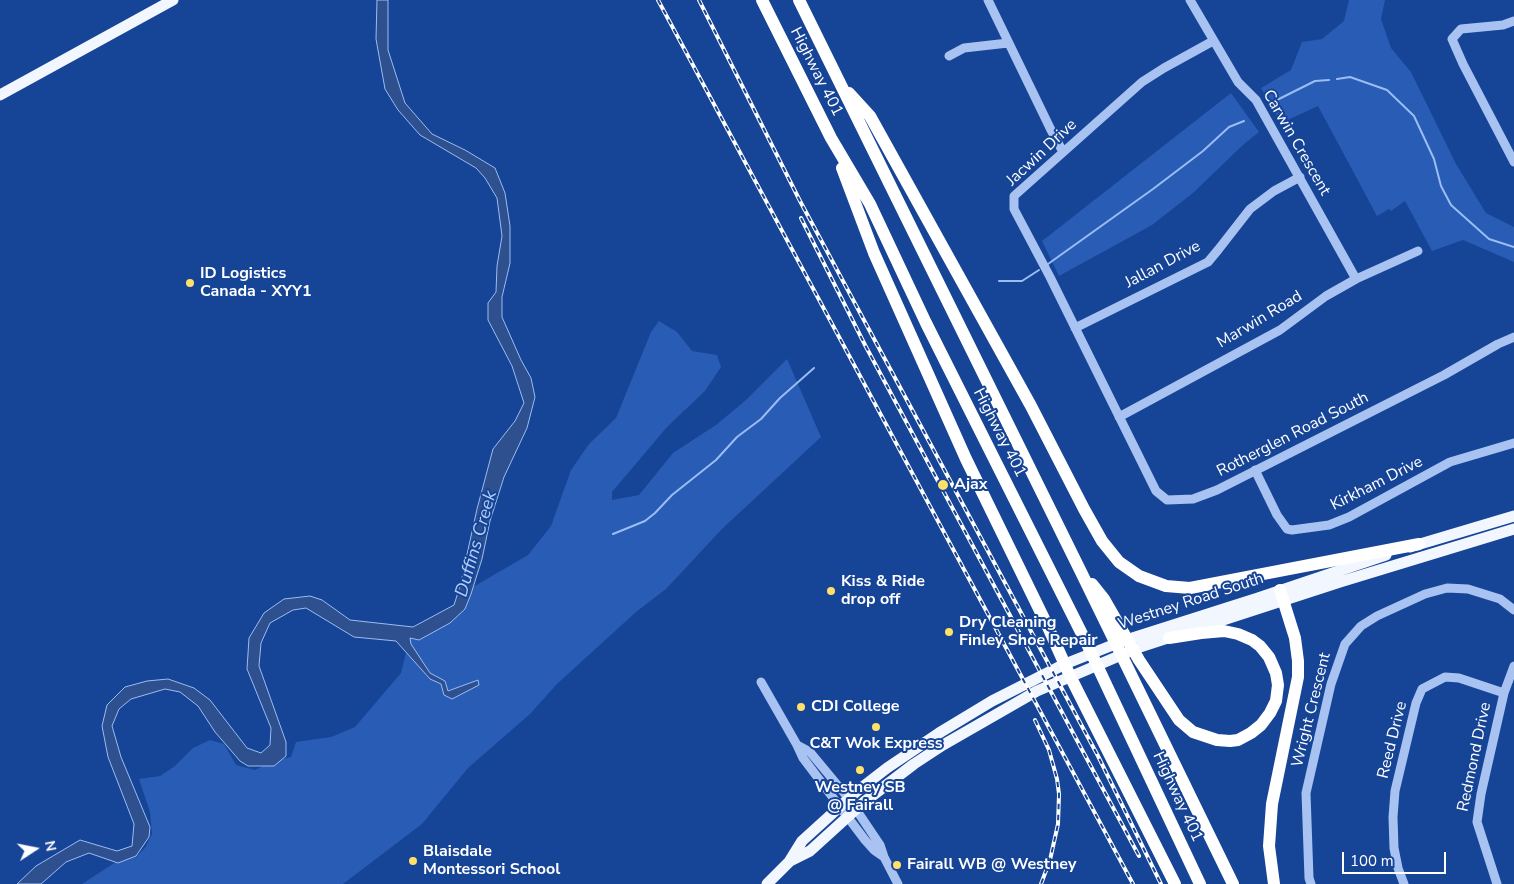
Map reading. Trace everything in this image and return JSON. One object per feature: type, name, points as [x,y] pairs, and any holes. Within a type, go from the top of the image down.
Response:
[{"type":"highway","name":"Highway 401","points":[[762,0],[831,138],[870,204],[926,323],[1087,644],[1200,884]]},
{"type":"highway","name":"Highway 401","points":[[799,0],[1233,884]]},
{"type":"highway","points":[[838,79],[870,116],[1093,525],[1102,541],[1119,562],[1139,576],[1166,586],[1190,588],[1418,544]]},
{"type":"highway","points":[[831,138],[874,252],[966,458],[1044,618],[1070,676],[1175,884]]},
{"type":"highway","points":[[1081,572],[1104,599],[1139,660],[1179,720],[1193,732],[1217,740],[1230,741],[1238,740],[1251,733],[1260,725],[1270,713],[1276,701],[1278,685],[1276,673],[1269,656],[1260,646],[1238,634],[1224,631],[1201,632],[1169,638]]},
{"type":"highway","points":[[1274,884],[1269,846],[1272,804],[1298,677],[1295,638],[1282,596]]},
{"type":"main road","points":[[0,95],[173,0]]},
{"type":"main road","name":"Westney Road South","points":[[788,862],[810,851],[852,813],[914,764],[943,745],[1037,691],[1140,647],[1210,624],[1418,544],[1514,516]]},
{"type":"main road","name":"Westney Road South","points":[[766,884],[788,862],[802,840],[844,802],[887,768],[952,724],[992,701],[1065,664],[1141,634],[1340,582],[1514,529]]},
{"type":"street","points":[[988,0],[1063,152]]},
{"type":"street","name":"Carwin Crescent","points":[[1190,0],[1238,82],[1256,100],[1356,279]]},
{"type":"street","points":[[1514,21],[1503,25],[1461,29],[1452,39],[1514,162]]},
{"type":"street","name":"Jacwin Drive","points":[[1119,417],[1014,209],[1014,196],[1142,82],[1213,41]]},
{"type":"street","points":[[949,56],[964,48],[1008,43]]},
{"type":"street","name":"Jallan Drive","points":[[1075,328],[1208,262],[1250,209],[1274,191],[1300,177]]},
{"type":"street","name":"Marwin Road","points":[[1119,417],[1280,330],[1326,296],[1356,279],[1418,251]]},
{"type":"street","name":"Rotherglen Road South","points":[[1119,417],[1156,491],[1167,500],[1193,499],[1217,490],[1444,375],[1514,337]]},
{"type":"street","name":"Kirkham Drive","points":[[1255,470],[1277,515],[1287,529],[1292,530],[1329,525],[1349,517],[1450,462],[1514,443]]},
{"type":"street","name":"Wright Crescent","points":[[1311,884],[1309,878],[1306,793],[1331,684],[1345,644],[1361,626],[1377,616],[1425,594],[1448,588],[1468,589],[1500,599],[1514,610]]},
{"type":"street","name":"Redmond Drive","points":[[1497,884],[1477,822],[1481,794],[1504,693],[1514,666]]},
{"type":"street","name":"Reed Drive","points":[[1404,884],[1394,848],[1393,817],[1395,791],[1416,703],[1422,689],[1445,677],[1459,678],[1504,693]]},
{"type":"street","points":[[762,682],[798,745],[810,752],[852,813],[874,850],[884,857],[898,884]]},
{"type":"shaded area","points":[[1349,0],[1385,0],[1381,19],[1391,48],[1411,72],[1456,164],[1486,213],[1514,227],[1514,262],[1463,240],[1432,251],[1405,201],[1391,211],[1389,209],[1377,216],[1318,106],[1281,123],[1261,88],[1291,70],[1302,42],[1322,39],[1344,21]]},
{"type":"shaded area","points":[[1231,93],[1259,132],[1193,193],[1152,225],[1059,276],[1042,241]]},
{"type":"shaded area","points":[[659,321],[677,332],[692,351],[717,355],[721,367],[705,391],[667,427],[612,492],[612,500],[639,495],[673,453],[716,425],[746,400],[787,359],[821,437],[722,529],[666,589],[636,612],[557,684],[530,714],[468,768],[422,824],[343,884],[82,884],[119,860],[136,857],[145,848],[152,834],[150,812],[139,779],[160,776],[175,766],[193,748],[210,740],[224,744],[236,765],[255,770],[273,761],[291,757],[296,742],[331,737],[355,727],[401,673],[410,636],[465,609],[473,587],[528,555],[551,526],[571,470],[589,444],[616,418],[651,332]]},
{"type":"water","name":"Duffins Creek","points":[[377,0],[388,0],[388,50],[405,103],[432,134],[465,150],[495,168],[505,193],[510,226],[510,263],[502,297],[502,317],[531,378],[535,397],[527,428],[504,477],[490,521],[482,559],[465,609],[450,623],[419,640],[410,638],[411,644],[430,673],[445,681],[448,691],[478,680],[479,685],[452,699],[444,695],[441,684],[430,679],[396,641],[354,637],[306,608],[293,610],[270,623],[261,643],[259,666],[286,742],[286,756],[274,766],[248,766],[240,761],[215,732],[198,706],[180,692],[165,689],[131,699],[119,709],[112,726],[121,757],[150,827],[149,837],[136,856],[118,863],[89,853],[66,862],[41,884],[17,884],[36,866],[80,840],[117,851],[132,846],[134,824],[108,757],[102,726],[107,705],[125,687],[147,681],[168,679],[194,688],[210,700],[247,748],[261,753],[270,745],[271,728],[247,669],[249,638],[264,613],[284,599],[310,596],[322,600],[350,620],[413,627],[454,605],[493,449],[515,421],[524,403],[512,366],[488,320],[488,303],[496,292],[497,266],[502,236],[497,198],[485,178],[476,168],[420,135],[398,110],[385,89],[376,39]]},
{"type":"waterway","points":[[1337,79],[1350,77],[1387,90],[1414,116],[1434,159],[1441,186],[1451,205],[1489,239],[1514,247]]},
{"type":"waterway","points":[[1277,100],[1315,81],[1329,80]]},
{"type":"waterway","points":[[1048,264],[1153,189],[1203,151],[1229,127],[1244,121]]},
{"type":"waterway","points":[[999,281],[1022,281],[1039,270]]},
{"type":"waterway","points":[[613,534],[645,521],[655,513],[672,495],[716,460],[737,437],[761,419],[780,398],[814,368]]},
{"type":"railway","points":[[658,0],[1133,884]]},
{"type":"railway","points":[[699,0],[800,201],[1098,756],[1161,884]]},
{"type":"railway","points":[[801,218],[865,345],[1139,856]]},
{"type":"railway","points":[[1035,720],[1049,750],[1059,794],[1058,824],[1050,860],[1041,884]]},
{"type":"place","name":"ID Logistics Canada - XYY1","points":[[190,283]]},
{"type":"place","name":"Ajax","points":[[943,485]]},
{"type":"place","name":"Kiss & Ride drop off","points":[[831,591]]},
{"type":"place","name":"Dry Cleaning Finley Shoe Repair","points":[[949,632]]},
{"type":"place","name":"CDI College","points":[[801,707]]},
{"type":"place","name":"C&T Wok Express","points":[[876,727]]},
{"type":"place","name":"Westney SB @ Fairall","points":[[860,770]]},
{"type":"place","name":"Blaisdale Montessori School","points":[[413,861]]},
{"type":"place","name":"Fairall WB @ Westney","points":[[897,865]]}]
